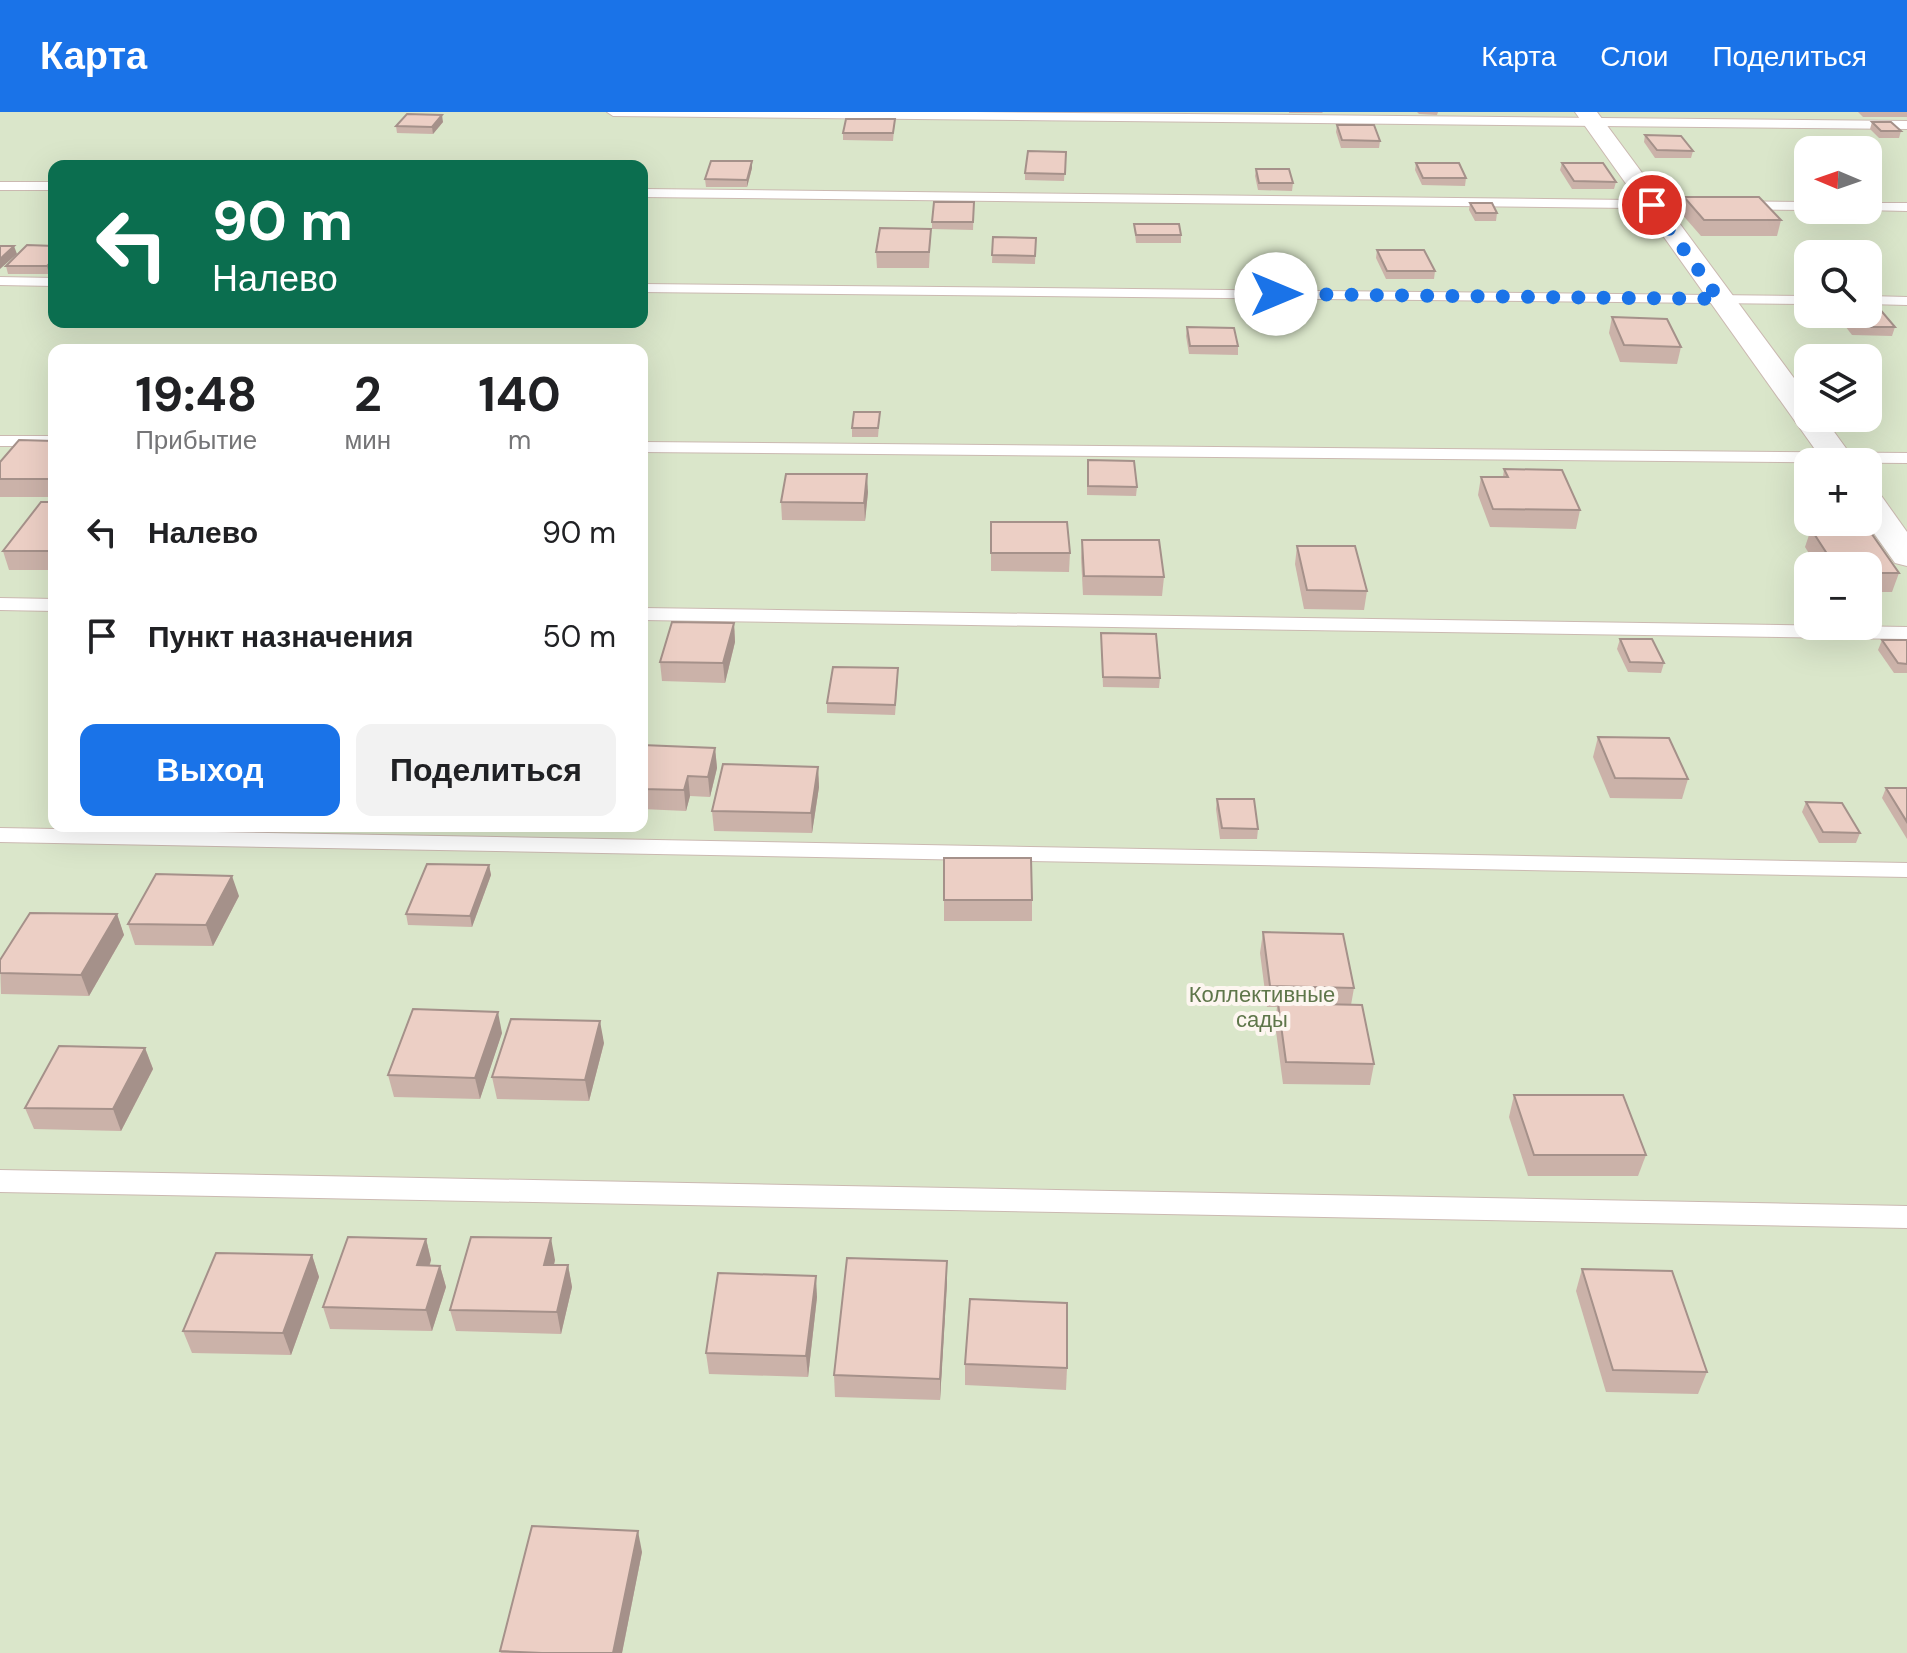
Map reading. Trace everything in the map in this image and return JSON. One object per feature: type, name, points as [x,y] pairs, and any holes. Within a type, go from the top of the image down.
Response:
[{"type":"street","points":[[1590,117],[1719,299],[1830,448]]},
{"type":"street","points":[[1882,521],[1907,556]]},
{"type":"lane","points":[[613,112],[1590,117],[1907,125]]},
{"type":"lane","points":[[0,186],[48,186]]},
{"type":"lane","points":[[648,193],[1794,206]]},
{"type":"lane","points":[[1882,207],[1907,207]]},
{"type":"lane","points":[[0,281],[48,282]]},
{"type":"lane","points":[[648,288],[1794,300]]},
{"type":"lane","points":[[1882,300],[1907,301]]},
{"type":"lane","points":[[0,441],[48,441]]},
{"type":"lane","points":[[648,447],[1794,460]]},
{"type":"lane","points":[[1882,459],[1907,458]]},
{"type":"lane","points":[[0,604],[48,605]]},
{"type":"lane","points":[[648,614],[1907,633]]},
{"type":"lane","points":[[0,835],[1907,870]]},
{"type":"lane","points":[[0,1181],[1907,1217]]},
{"type":"green space","name":"Коллективные сады","points":[[0,112],[1907,112],[1907,1653],[0,1653]]},
{"type":"building","points":[[407,114],[442,115],[432,127],[396,126]]},
{"type":"building","points":[[846,119],[895,119],[893,133],[843,133]]},
{"type":"building","points":[[1872,122],[1891,122],[1901,131],[1881,131]]},
{"type":"building","points":[[1337,125],[1374,125],[1380,141],[1342,140]]},
{"type":"building","points":[[1645,135],[1681,136],[1693,151],[1657,150]]},
{"type":"building","points":[[1028,151],[1066,152],[1065,174],[1025,173]]},
{"type":"building","points":[[711,161],[752,161],[747,180],[705,179]]},
{"type":"building","points":[[1416,163],[1459,163],[1466,178],[1423,178]]},
{"type":"building","points":[[1562,163],[1603,163],[1616,182],[1574,181]]},
{"type":"building","points":[[1256,169],[1289,169],[1293,183],[1259,183]]},
{"type":"building","points":[[1684,197],[1759,197],[1781,220],[1704,220]]},
{"type":"building","points":[[934,202],[974,202],[973,222],[932,222]]},
{"type":"building","points":[[1470,203],[1492,203],[1497,213],[1476,213]]},
{"type":"building","points":[[1134,224],[1179,224],[1181,235],[1136,235]]},
{"type":"building","points":[[880,228],[931,229],[929,252],[876,252]]},
{"type":"building","points":[[993,237],[1036,238],[1035,256],[992,255]]},
{"type":"building","points":[[27,245],[48,246],[47,266],[6,266]]},
{"type":"building","points":[[0,246],[14,246],[0,259]]},
{"type":"building","points":[[1377,250],[1424,250],[1435,271],[1387,271]]},
{"type":"building","points":[[1882,312],[1895,327],[1882,327]]},
{"type":"building","points":[[1612,317],[1667,319],[1681,347],[1624,345]]},
{"type":"building","points":[[1187,327],[1234,328],[1238,346],[1190,346]]},
{"type":"building","points":[[854,412],[880,412],[878,428],[852,428]]},
{"type":"building","points":[[19,440],[48,441],[48,479],[0,479],[0,462]]},
{"type":"building","points":[[1088,460],[1134,461],[1137,487],[1088,486]]},
{"type":"building","points":[[1504,469],[1562,470],[1580,510],[1493,509],[1481,477],[1508,477]]},
{"type":"building","points":[[786,474],[867,474],[864,503],[781,502]]},
{"type":"building","points":[[41,502],[48,502],[48,551],[3,551]]},
{"type":"building","points":[[991,522],[1067,522],[1070,553],[991,553]]},
{"type":"building","points":[[1816,536],[1873,536],[1899,573],[1882,573],[1882,552],[1826,552]]},
{"type":"building","points":[[1082,540],[1159,540],[1164,577],[1084,576]]},
{"type":"building","points":[[1297,546],[1355,546],[1367,591],[1307,590]]},
{"type":"building","points":[[672,622],[734,623],[723,663],[660,662]]},
{"type":"building","points":[[1101,633],[1156,634],[1160,678],[1103,677]]},
{"type":"building","points":[[1620,639],[1652,639],[1664,663],[1630,662]]},
{"type":"building","points":[[1882,640],[1907,640],[1907,664],[1898,663]]},
{"type":"building","points":[[833,667],[898,668],[895,705],[827,703]]},
{"type":"building","points":[[1598,737],[1669,738],[1688,779],[1615,778]]},
{"type":"building","points":[[648,745],[715,748],[708,777],[688,776],[684,790],[648,789]]},
{"type":"building","points":[[723,764],[818,767],[811,813],[712,811]]},
{"type":"building","points":[[1886,788],[1907,788],[1907,822]]},
{"type":"building","points":[[1217,799],[1254,799],[1258,829],[1222,828]]},
{"type":"building","points":[[1806,802],[1842,803],[1860,833],[1823,832]]},
{"type":"building","points":[[944,858],[1031,858],[1032,900],[944,900]]},
{"type":"building","points":[[427,864],[489,865],[470,916],[406,914]]},
{"type":"building","points":[[156,874],[232,876],[206,925],[128,924]]},
{"type":"building","points":[[30,913],[117,914],[81,975],[0,973],[0,960]]},
{"type":"building","points":[[1263,932],[1343,934],[1354,988],[1270,986]]},
{"type":"building","points":[[1278,1003],[1362,1005],[1374,1064],[1286,1062]]},
{"type":"building","points":[[413,1009],[498,1012],[475,1078],[388,1075]]},
{"type":"building","points":[[511,1019],[600,1021],[585,1080],[492,1077]]},
{"type":"building","points":[[59,1046],[145,1048],[113,1109],[25,1108]]},
{"type":"building","points":[[1514,1095],[1623,1095],[1646,1155],[1534,1155]]},
{"type":"building","points":[[348,1237],[426,1239],[417,1265],[440,1266],[426,1310],[323,1307]]},
{"type":"building","points":[[471,1237],[551,1238],[544,1265],[568,1265],[557,1312],[450,1310]]},
{"type":"building","points":[[216,1253],[312,1255],[283,1333],[183,1331]]},
{"type":"building","points":[[847,1258],[947,1261],[940,1379],[834,1375]]},
{"type":"building","points":[[1582,1269],[1672,1271],[1707,1372],[1613,1370]]},
{"type":"building","points":[[718,1273],[816,1276],[806,1356],[706,1353]]},
{"type":"building","points":[[970,1299],[1067,1303],[1067,1368],[965,1364]]},
{"type":"building","points":[[532,1526],[638,1531],[613,1653],[500,1651]]},
{"type":"route","points":[[1276,294],[1719,299],[1652,205]]}]
